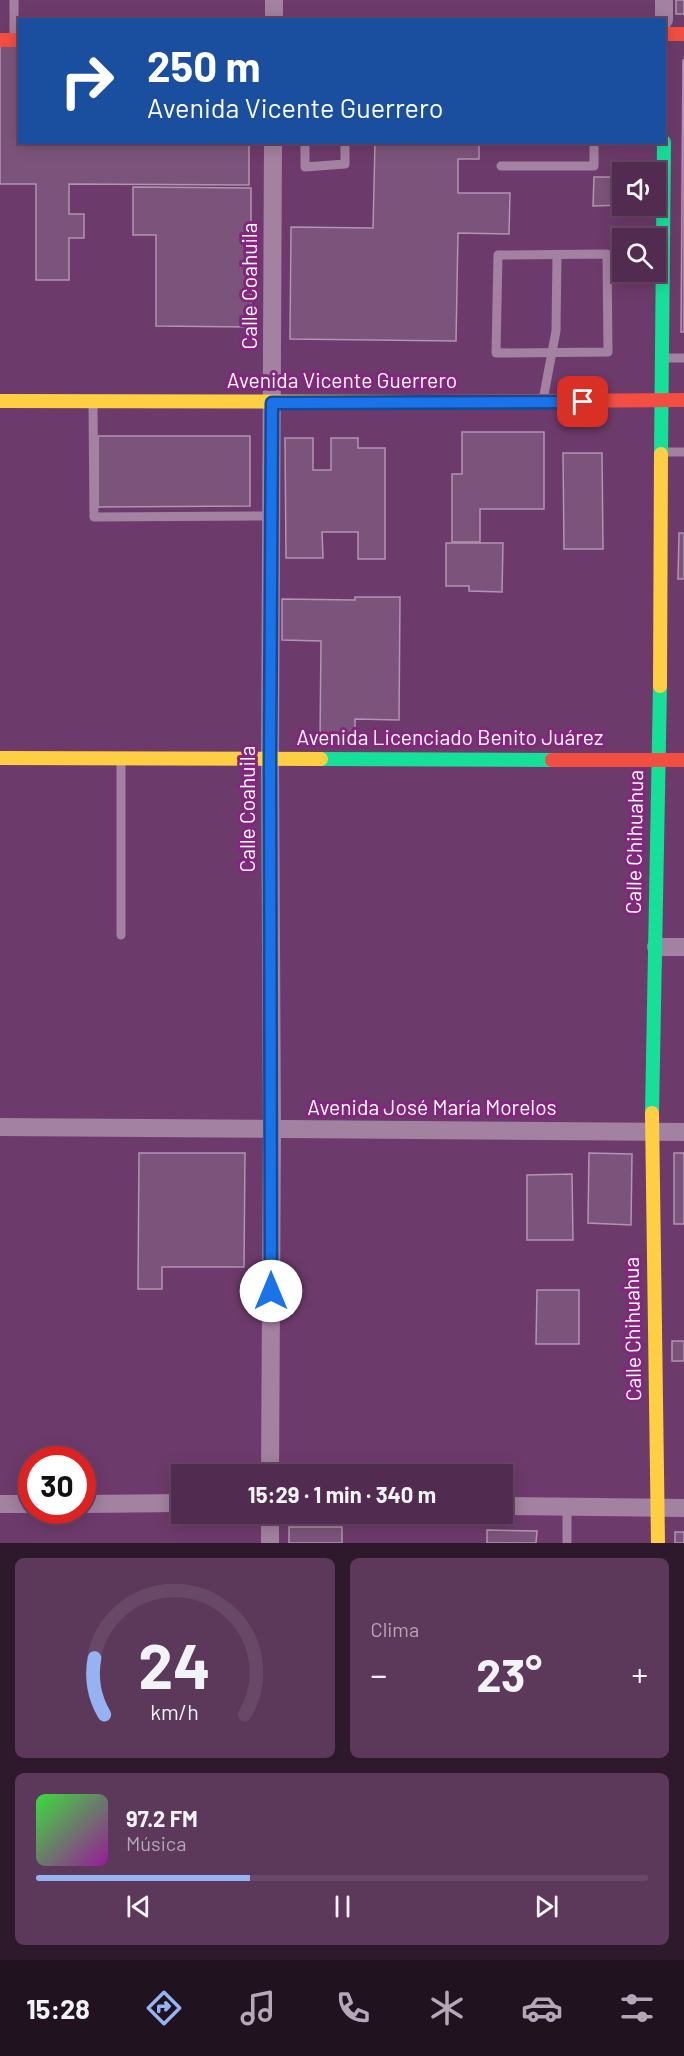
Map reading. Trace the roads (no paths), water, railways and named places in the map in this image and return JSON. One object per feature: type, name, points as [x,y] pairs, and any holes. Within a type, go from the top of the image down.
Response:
[{"type":"street","points":[[274,0],[274,18]]},
{"type":"street","points":[[664,0],[664,18]]},
{"type":"street","points":[[666,34],[684,34]]},
{"type":"street","name":"Calle Coahuila","points":[[270,1464],[273,144]]},
{"type":"street","name":"Calle Chihuahua","points":[[658,1543],[652,1132],[659,760],[664,144]]},
{"type":"street","name":"Avenida Vicente Guerrero","points":[[0,401],[272,403],[684,400]]},
{"type":"street","name":"Avenida Licenciado Benito Juárez","points":[[0,758],[684,760]]},
{"type":"street","points":[[656,947],[684,947]]},
{"type":"street","name":"Avenida José María Morelos","points":[[0,1127],[684,1132]]},
{"type":"street","points":[[96,1504],[171,1503]]},
{"type":"street","points":[[0,1504],[18,1504]]},
{"type":"street","points":[[513,1506],[684,1508]]},
{"type":"street","points":[[270,1524],[270,1543]]},
{"type":"lane","points":[[11,40],[14,0]]},
{"type":"lane","points":[[305,144],[305,167],[345,164],[345,144]]},
{"type":"lane","points":[[501,166],[594,166],[594,144]]},
{"type":"lane","points":[[607,254],[608,352],[496,353],[498,255],[557,255],[607,254]]},
{"type":"lane","points":[[543,402],[556,331],[557,255]]},
{"type":"lane","points":[[663,358],[684,358]]},
{"type":"lane","points":[[93,401],[94,517],[271,516]]},
{"type":"lane","points":[[662,452],[684,452]]},
{"type":"lane","points":[[121,759],[121,935]]},
{"type":"lane","points":[[567,1507],[567,1543]]}]
